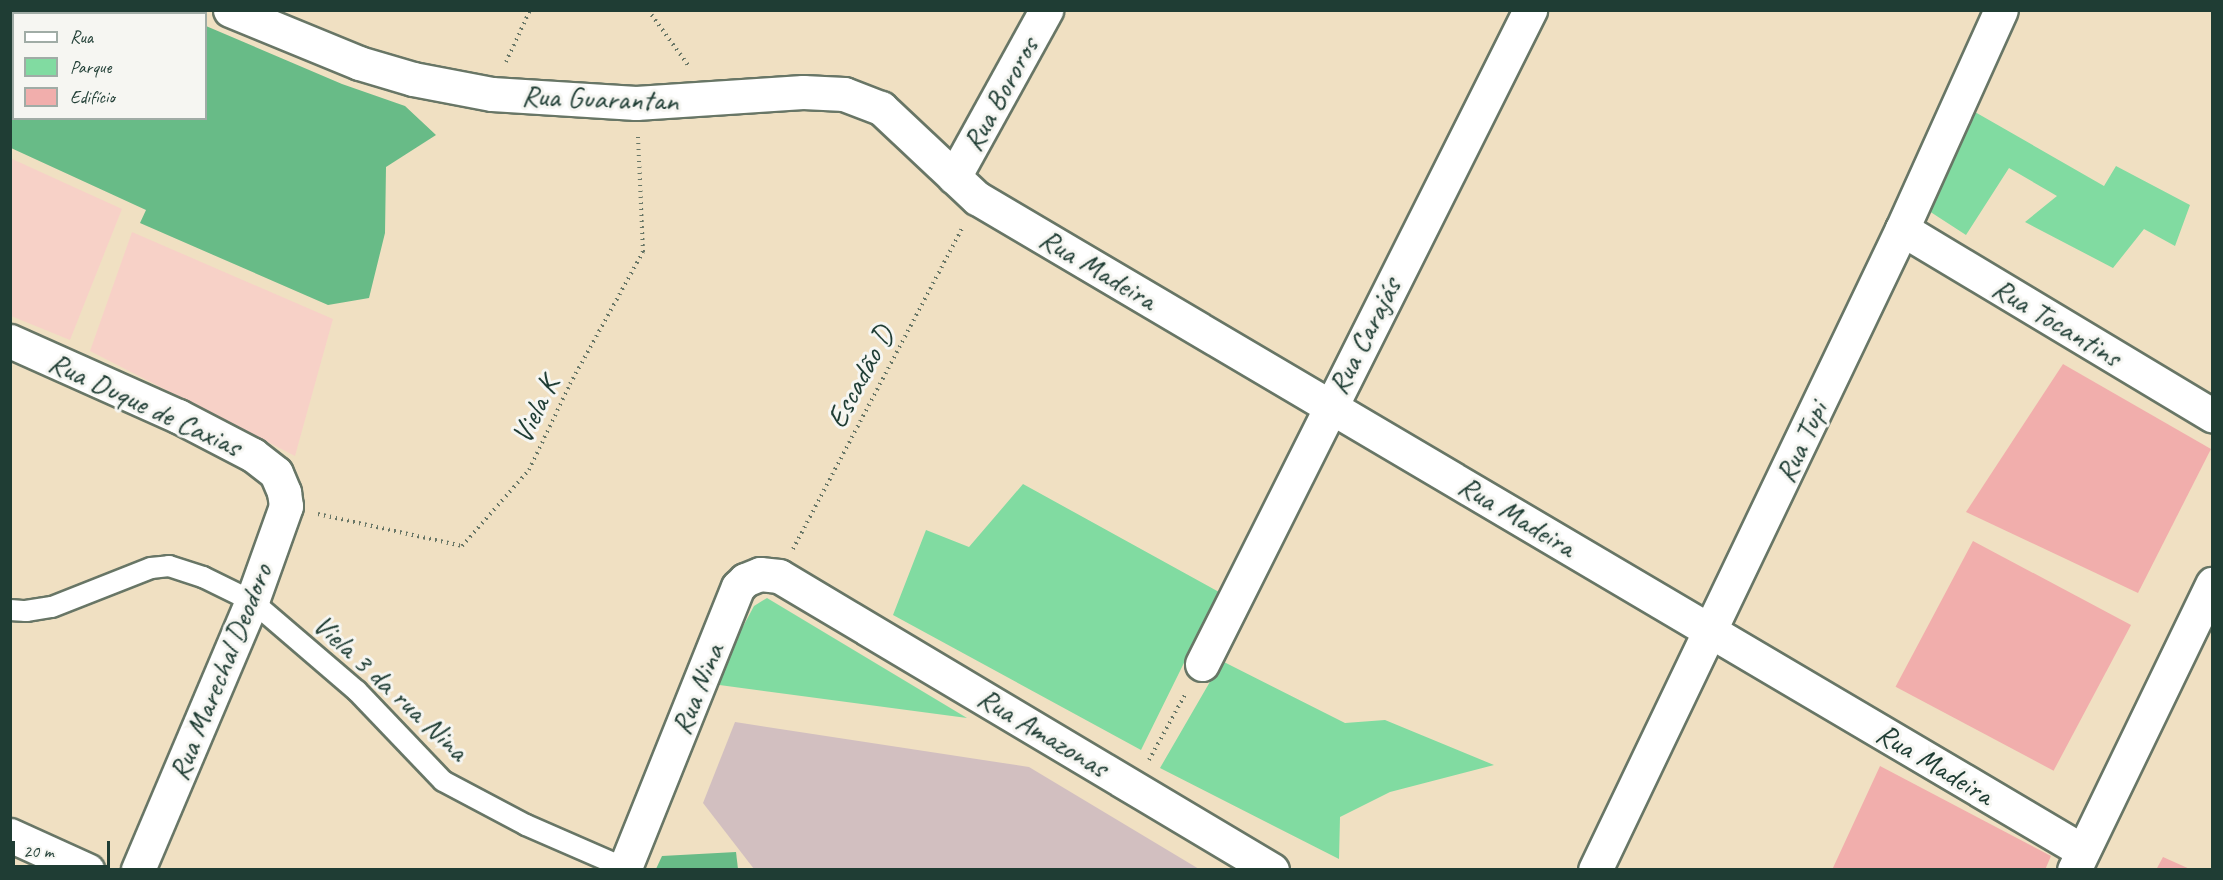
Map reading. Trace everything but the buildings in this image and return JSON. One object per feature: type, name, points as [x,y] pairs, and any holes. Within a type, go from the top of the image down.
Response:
[{"type":"street","name":"Rua Guarantan","points":[[230,10],[359,63],[413,79],[492,94],[636,103],[686,102],[803,92],[844,94],[881,108],[966,187]]},
{"type":"street","name":"Rua Bororos","points":[[966,187],[1046,10]]},
{"type":"street","name":"Rua Carajás","points":[[1202,664],[1329,406],[1530,10]]},
{"type":"street","name":"Rua Tupi","points":[[1595,870],[1902,229],[2001,10]]},
{"type":"street","name":"Rua Madeira","points":[[966,187],[1329,406],[1711,631],[2079,860]]},
{"type":"street","name":"Rua Tocantins","points":[[1902,229],[2212,415]]},
{"type":"street","name":"Rua Duque de Caxias","points":[[10,341],[178,416],[253,455],[276,473],[284,492],[286,506]]},
{"type":"street","name":"Rua Marechal Deodoro","points":[[138,870],[252,601],[286,506]]},
{"type":"street","name":"Rua Nina","points":[[624,869],[738,587],[745,580],[760,574],[779,576]]},
{"type":"street","name":"Rua Amazonas","points":[[779,576],[1272,870]]},
{"type":"street","points":[[2079,860],[2205,616],[2212,584]]},
{"type":"street","points":[[10,835],[87,870]]},
{"type":"lane","name":"Viela 3 da rua Nina","points":[[10,610],[26,611],[52,607],[151,568],[170,566],[203,577],[252,601],[357,691],[443,781],[526,825],[624,869]]},
{"type":"path","points":[[492,94],[530,10]]},
{"type":"path","points":[[648,10],[686,63],[736,96]]},
{"type":"path","name":"Viela K","points":[[286,506],[462,546],[529,470],[570,384],[643,252],[636,103]]},
{"type":"path","name":"Escadão D","points":[[779,576],[966,187]]},
{"type":"path","points":[[1134,787],[1202,664]]},
{"type":"shaded area","points":[[10,158],[122,209],[70,340],[11,316]]},
{"type":"shaded area","points":[[132,232],[333,319],[295,456],[90,351]]},
{"type":"shaded area","points":[[735,722],[1029,767],[1199,869],[754,869],[703,803]]},
{"type":"green space","points":[[32,10],[168,10],[168,12],[32,12]]},
{"type":"green space","points":[[207,26],[342,84],[405,106],[436,135],[386,167],[385,233],[369,298],[328,305],[140,223],[146,210],[11,148],[10,55],[12,51],[12,120],[207,120]]},
{"type":"green space","points":[[1975,112],[2104,186],[2116,166],[2190,205],[2175,246],[2144,229],[2113,268],[2025,222],[2057,196],[2009,168],[1966,235],[1929,211]]},
{"type":"green space","points":[[1023,484],[1219,592],[1141,750],[893,615],[926,530],[969,547]]},
{"type":"green space","points":[[767,598],[967,718],[712,684],[754,606]]},
{"type":"green space","points":[[1222,661],[1345,723],[1385,720],[1494,765],[1390,792],[1340,817],[1339,859],[1160,768]]},
{"type":"green space","points":[[736,852],[738,869],[656,869],[662,856]]}]
